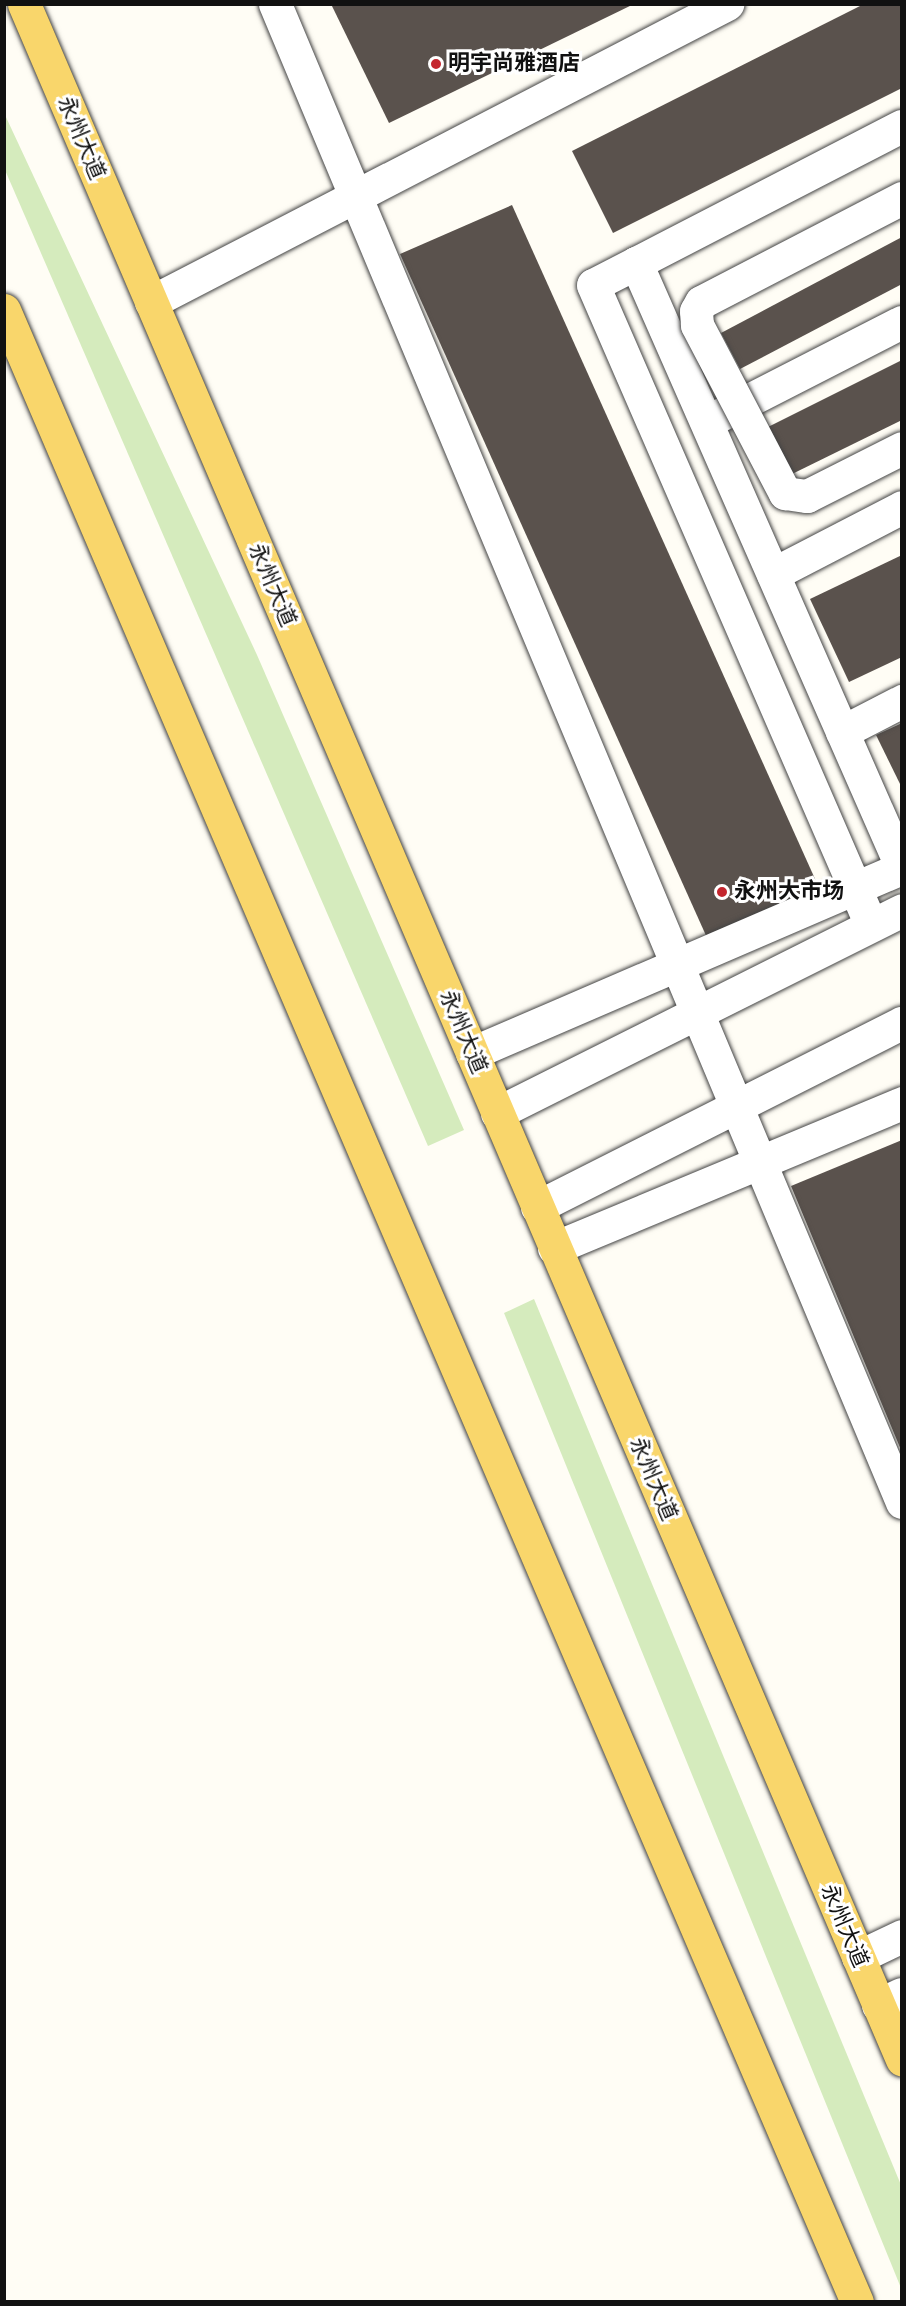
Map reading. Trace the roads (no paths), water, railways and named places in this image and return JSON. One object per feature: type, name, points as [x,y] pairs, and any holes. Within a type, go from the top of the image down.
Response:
[{"type":"main road","name":"永州大道","points":[[24,4],[858,1957],[890,2000],[902,2059]]},
{"type":"main road","points":[[4,310],[857,2301]]},
{"type":"street","points":[[275,4],[902,1502]]},
{"type":"street","points":[[151,302],[727,4]]},
{"type":"street","points":[[872,925],[593,285],[902,126]]},
{"type":"street","points":[[902,198],[701,302],[696,311],[696,325],[785,493],[807,496],[902,448]]},
{"type":"street","points":[[472,1053],[902,868],[636,263]]},
{"type":"street","points":[[706,422],[902,322]]},
{"type":"street","points":[[773,574],[902,507]]},
{"type":"street","points":[[842,732],[902,701]]},
{"type":"street","points":[[497,1113],[902,910]]},
{"type":"street","points":[[537,1207],[902,1023]]},
{"type":"street","points":[[554,1248],[902,1103]]},
{"type":"street","points":[[858,1957],[902,1936]]},
{"type":"place","name":"明宇尚雅酒店","points":[[436,64]]},
{"type":"place","name":"永州大市场","points":[[722,892]]}]
